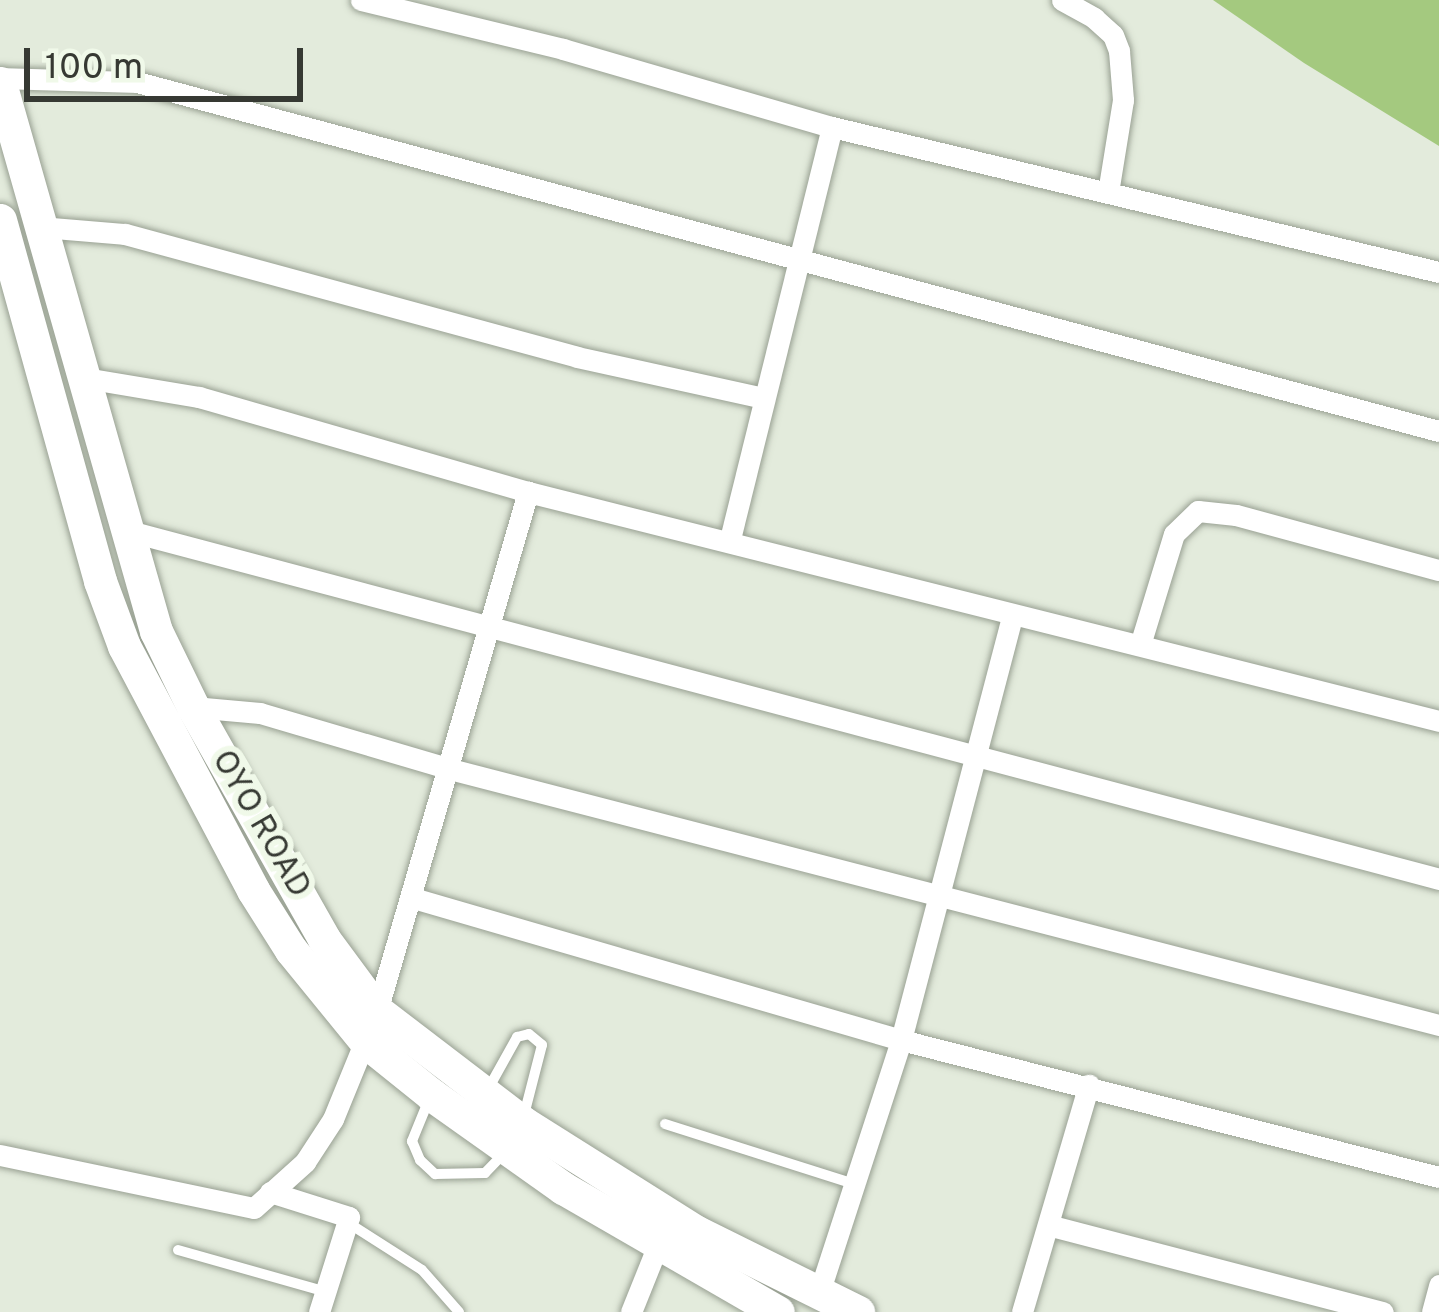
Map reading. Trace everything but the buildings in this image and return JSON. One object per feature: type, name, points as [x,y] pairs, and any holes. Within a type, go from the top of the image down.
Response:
[{"type":"main road","name":"OYO ROAD","points":[[0,81],[156,631],[372,1027],[485,1094],[515,1136],[658,1245],[778,1312]]},
{"type":"main road","name":"OYO ROAD","points":[[0,220],[100,581],[124,646],[253,890],[291,950],[372,1027],[432,1094],[818,1296],[858,1312]]},
{"type":"street","points":[[361,0],[563,49],[832,127],[1439,272]]},
{"type":"street","points":[[1061,0],[1113,34],[1119,50],[1123,100],[1108,194]]},
{"type":"street","points":[[0,81],[137,82],[1439,431]]},
{"type":"street","points":[[730,538],[832,127]]},
{"type":"street","points":[[41,227],[125,234],[577,358],[764,398]]},
{"type":"street","points":[[85,377],[199,397],[528,492],[730,538],[1012,617],[1140,644],[1439,721]]},
{"type":"street","points":[[0,1155],[254,1208],[305,1162],[333,1119],[372,1027],[450,769],[484,627],[528,492]]},
{"type":"street","points":[[1140,644],[1174,534],[1198,511],[1236,515],[1439,570]]},
{"type":"street","points":[[124,530],[1439,879]]},
{"type":"street","points":[[818,1296],[901,1040],[1012,617]]},
{"type":"street","points":[[193,706],[260,713],[450,769],[1439,1025]]},
{"type":"street","points":[[413,898],[901,1040],[1439,1177]]},
{"type":"street","points":[[1022,1312],[1088,1085]]},
{"type":"street","points":[[270,1192],[341,1213],[350,1224],[322,1302]]},
{"type":"street","points":[[1048,1225],[1383,1312]]},
{"type":"street","points":[[632,1312],[658,1245]]},
{"type":"street","points":[[1432,1312],[1439,1285]]},
{"type":"lane","points":[[432,1094],[412,1141],[420,1160],[434,1174],[485,1173],[515,1136],[542,1046],[529,1034],[517,1037],[485,1094]]},
{"type":"lane","points":[[665,1124],[854,1184]]},
{"type":"lane","points":[[350,1224],[422,1270],[459,1312]]},
{"type":"lane","points":[[178,1250],[322,1302]]},
{"type":"green space","points":[[1213,0],[1439,0],[1439,146],[1304,63]]}]
